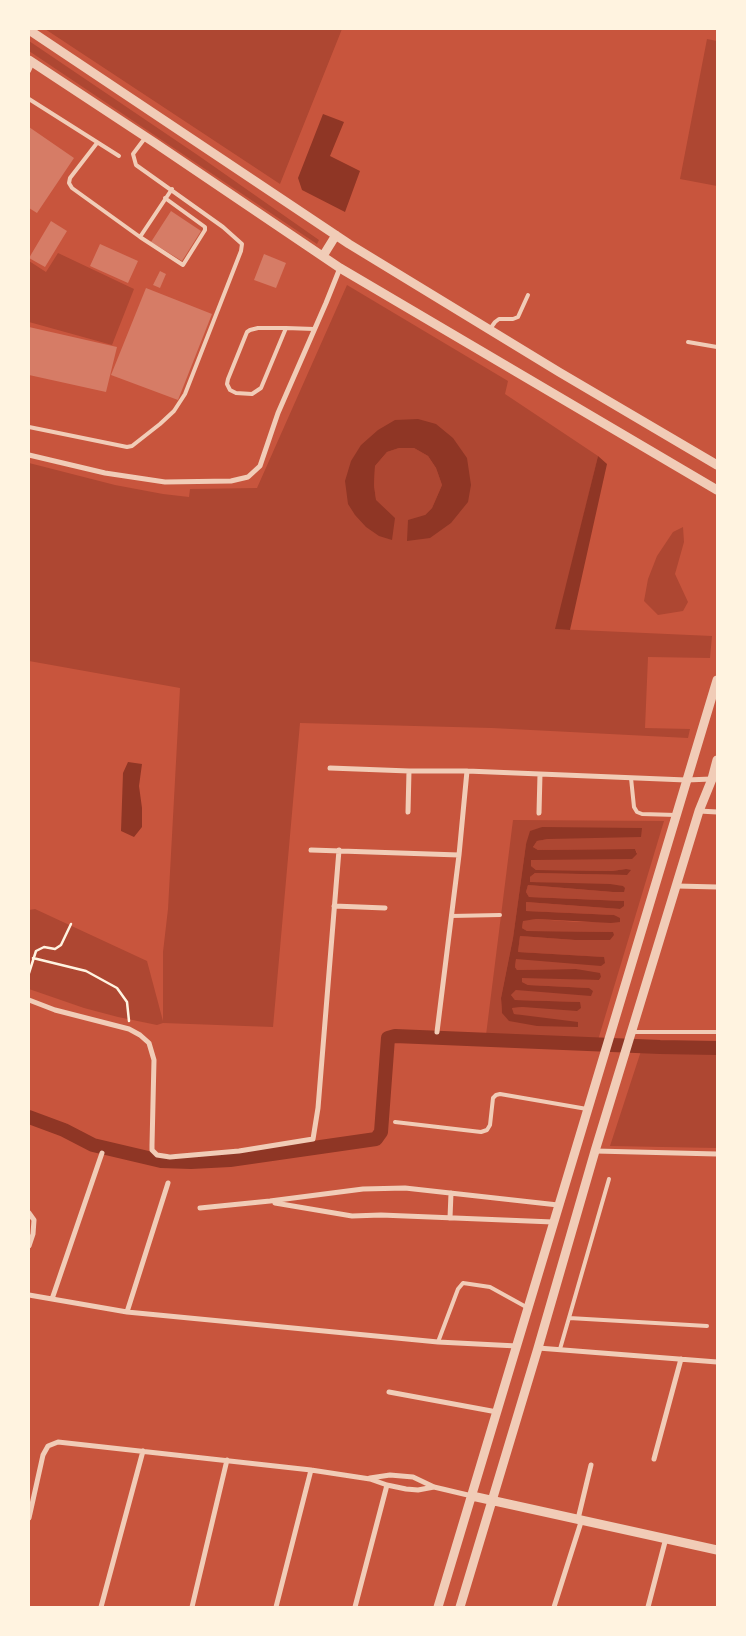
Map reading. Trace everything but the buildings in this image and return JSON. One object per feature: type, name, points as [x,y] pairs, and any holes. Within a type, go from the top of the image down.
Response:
[{"type":"street","points":[[29,30],[336,235],[490,330],[717,463]]},
{"type":"street","points":[[31,61],[340,268],[717,490]]},
{"type":"street","points":[[323,256],[336,235]]},
{"type":"street","points":[[29,454],[106,473],[165,482],[231,482],[248,477],[260,466],[278,414],[340,268]]},
{"type":"street","points":[[693,476],[717,496]]},
{"type":"street","points":[[438,1607],[717,680]]},
{"type":"street","points":[[707,712],[717,714]]},
{"type":"street","points":[[460,1607],[631,1032],[699,811],[712,779],[717,760]]},
{"type":"street","points":[[330,768],[467,771],[686,780],[712,779]]},
{"type":"street","points":[[408,812],[409,771]]},
{"type":"street","points":[[437,1032],[459,855],[467,771]]},
{"type":"street","points":[[539,813],[540,774]]},
{"type":"street","points":[[699,811],[717,812]]},
{"type":"street","points":[[312,850],[459,855]]},
{"type":"street","points":[[29,1000],[55,1010],[129,1029],[140,1034],[149,1043],[154,1060],[152,1150],[157,1155],[170,1157],[239,1151],[313,1139],[319,1098],[339,850]]},
{"type":"street","points":[[677,886],[717,887]]},
{"type":"street","points":[[334,906],[385,908]]},
{"type":"street","points":[[595,1151],[717,1154]]},
{"type":"street","points":[[52,1299],[102,1153]]},
{"type":"street","points":[[127,1312],[168,1183]]},
{"type":"street","points":[[200,1208],[270,1202],[362,1189],[405,1188],[558,1205]]},
{"type":"street","points":[[450,1193],[450,1218]]},
{"type":"street","points":[[270,1202],[352,1216],[553,1222]]},
{"type":"street","points":[[29,1213],[34,1220],[29,1246]]},
{"type":"street","points":[[29,1295],[127,1312],[438,1342],[517,1346]]},
{"type":"street","points":[[538,1348],[717,1362]]},
{"type":"street","points":[[654,1459],[681,1359]]},
{"type":"street","points":[[389,1392],[497,1412]]},
{"type":"street","points":[[29,1518],[43,1455],[48,1446],[58,1442],[370,1478],[390,1475],[413,1477],[434,1487],[491,1501],[667,1537],[717,1550]]},
{"type":"street","points":[[101,1607],[143,1451]]},
{"type":"street","points":[[192,1607],[227,1460]]},
{"type":"street","points":[[554,1607],[580,1519],[591,1465]]},
{"type":"street","points":[[276,1607],[311,1470]]},
{"type":"street","points":[[370,1478],[387,1486],[418,1490],[434,1487]]},
{"type":"street","points":[[355,1607],[387,1486]]},
{"type":"street","points":[[648,1607],[667,1537]]},
{"type":"lane","points":[[29,71],[31,61]]},
{"type":"lane","points":[[29,100],[119,156]]},
{"type":"lane","points":[[29,427],[127,447],[132,446],[174,411],[185,394],[242,251],[242,244],[223,227],[136,165],[133,154],[146,137]]},
{"type":"lane","points":[[97,143],[70,178],[69,184],[140,238],[180,265],[185,264],[205,227],[165,198]]},
{"type":"lane","points":[[140,238],[172,189]]},
{"type":"lane","points":[[490,330],[494,322],[499,319],[518,317],[528,294]]},
{"type":"lane","points":[[286,328],[261,388],[252,394],[236,393],[230,390],[227,384],[228,379],[248,332],[258,328],[286,328],[314,328]]},
{"type":"lane","points":[[688,342],[717,347]]},
{"type":"lane","points":[[631,778],[634,807],[637,812],[642,814],[676,815]]},
{"type":"lane","points":[[451,916],[500,915]]},
{"type":"lane","points":[[631,1032],[717,1032]]},
{"type":"lane","points":[[395,1122],[481,1132],[487,1130],[490,1125],[493,1098],[500,1094],[587,1109]]},
{"type":"lane","points":[[560,1350],[609,1179]]},
{"type":"lane","points":[[438,1342],[458,1289],[463,1283],[490,1287],[528,1308]]},
{"type":"lane","points":[[569,1318],[707,1326]]},
{"type":"path","points":[[29,973],[36,951],[40,948],[55,949],[61,945],[71,924]]},
{"type":"path","points":[[33,958],[86,971],[117,988],[127,1002],[129,1029]]},
{"type":"shaded area","points":[[45,29],[342,29],[280,184]]},
{"type":"shaded area","points":[[707,39],[717,41],[717,186],[680,179]]},
{"type":"shaded area","points":[[29,41],[319,240],[317,244],[29,51]]},
{"type":"shaded area","points":[[323,114],[344,122],[330,156],[360,171],[345,212],[302,190],[298,178]]},
{"type":"shaded area","points":[[58,253],[134,289],[112,345],[29,322],[29,261],[46,272]]},
{"type":"shaded area","points":[[347,285],[508,381],[505,394],[598,456],[556,629],[712,636],[710,658],[648,657],[645,728],[690,729],[688,738],[492,728],[300,723],[273,1027],[163,1023],[157,1025],[84,1008],[29,989],[29,910],[35,909],[147,961],[163,1021],[163,952],[168,909],[180,688],[29,661],[29,463],[115,485],[189,497],[190,489],[257,488]],"holes":[[[453,438],[430,538],[425,515],[432,508],[442,485],[436,468],[428,456],[414,448],[399,448],[387,452],[375,466],[374,485],[376,500],[361,445]]]},
{"type":"shaded area","points":[[418,419],[436,424],[453,438],[467,458],[471,485],[468,502],[451,523],[430,538],[407,541],[408,520],[425,515],[432,508],[442,485],[436,468],[428,456],[414,448],[399,448],[387,452],[375,466],[374,485],[376,500],[395,518],[392,540],[379,536],[366,527],[355,515],[348,504],[345,481],[351,461],[361,445],[378,430],[395,420]]},
{"type":"shaded area","points":[[598,456],[607,464],[570,630],[555,629]]},
{"type":"shaded area","points":[[683,527],[684,542],[675,574],[688,602],[683,611],[658,615],[644,601],[648,579],[657,556],[673,532]]},
{"type":"shaded area","points":[[128,762],[142,764],[139,786],[142,827],[134,837],[121,831],[123,773]]},
{"type":"shaded area","points":[[513,820],[664,821],[598,1040],[486,1035]],"holes":[[[542,827],[548,839],[537,841],[533,847],[538,850],[635,849],[637,853],[531,859],[531,866],[536,870],[612,871],[626,869],[627,875],[535,873],[530,877],[530,882],[622,886],[613,892],[528,885],[526,892],[529,897],[624,901],[620,909],[526,902],[525,911],[614,915],[620,922],[523,920],[522,928],[527,931],[613,932],[610,940],[575,940],[520,936],[518,952],[603,957],[516,959],[515,967],[517,970],[576,969],[601,977],[599,980],[522,977],[522,982],[528,985],[589,988],[516,990],[511,995],[515,1000],[579,1002],[512,1008],[514,1014],[524,1016],[502,1013],[501,998],[513,938],[526,844]]]},
{"type":"shaded area","points":[[542,827],[642,828],[641,837],[548,839],[537,841],[533,847],[538,850],[635,849],[637,854],[632,859],[531,860],[531,866],[536,870],[631,870],[627,875],[535,873],[530,877],[530,882],[610,884],[625,888],[624,892],[613,892],[528,885],[526,892],[529,897],[624,901],[624,906],[620,909],[526,902],[526,911],[614,915],[620,918],[620,922],[611,923],[536,919],[523,921],[522,928],[527,931],[613,932],[614,935],[610,940],[575,940],[520,936],[518,952],[604,957],[605,963],[601,966],[516,959],[515,967],[517,970],[576,969],[600,973],[601,977],[599,980],[522,978],[522,982],[528,985],[589,988],[593,991],[591,996],[516,990],[511,995],[515,1000],[580,1002],[581,1008],[577,1011],[523,1007],[512,1008],[514,1014],[578,1022],[578,1027],[537,1026],[509,1021],[502,1013],[501,998],[513,938],[526,844],[530,831]]},
{"type":"shaded area","points":[[641,1051],[717,1052],[717,1148],[610,1146]]},
{"type":"waterway","points":[[29,1117],[64,1130],[93,1145],[161,1161],[230,1160],[376,1139],[381,1132],[388,1038],[395,1036],[717,1048]]}]
